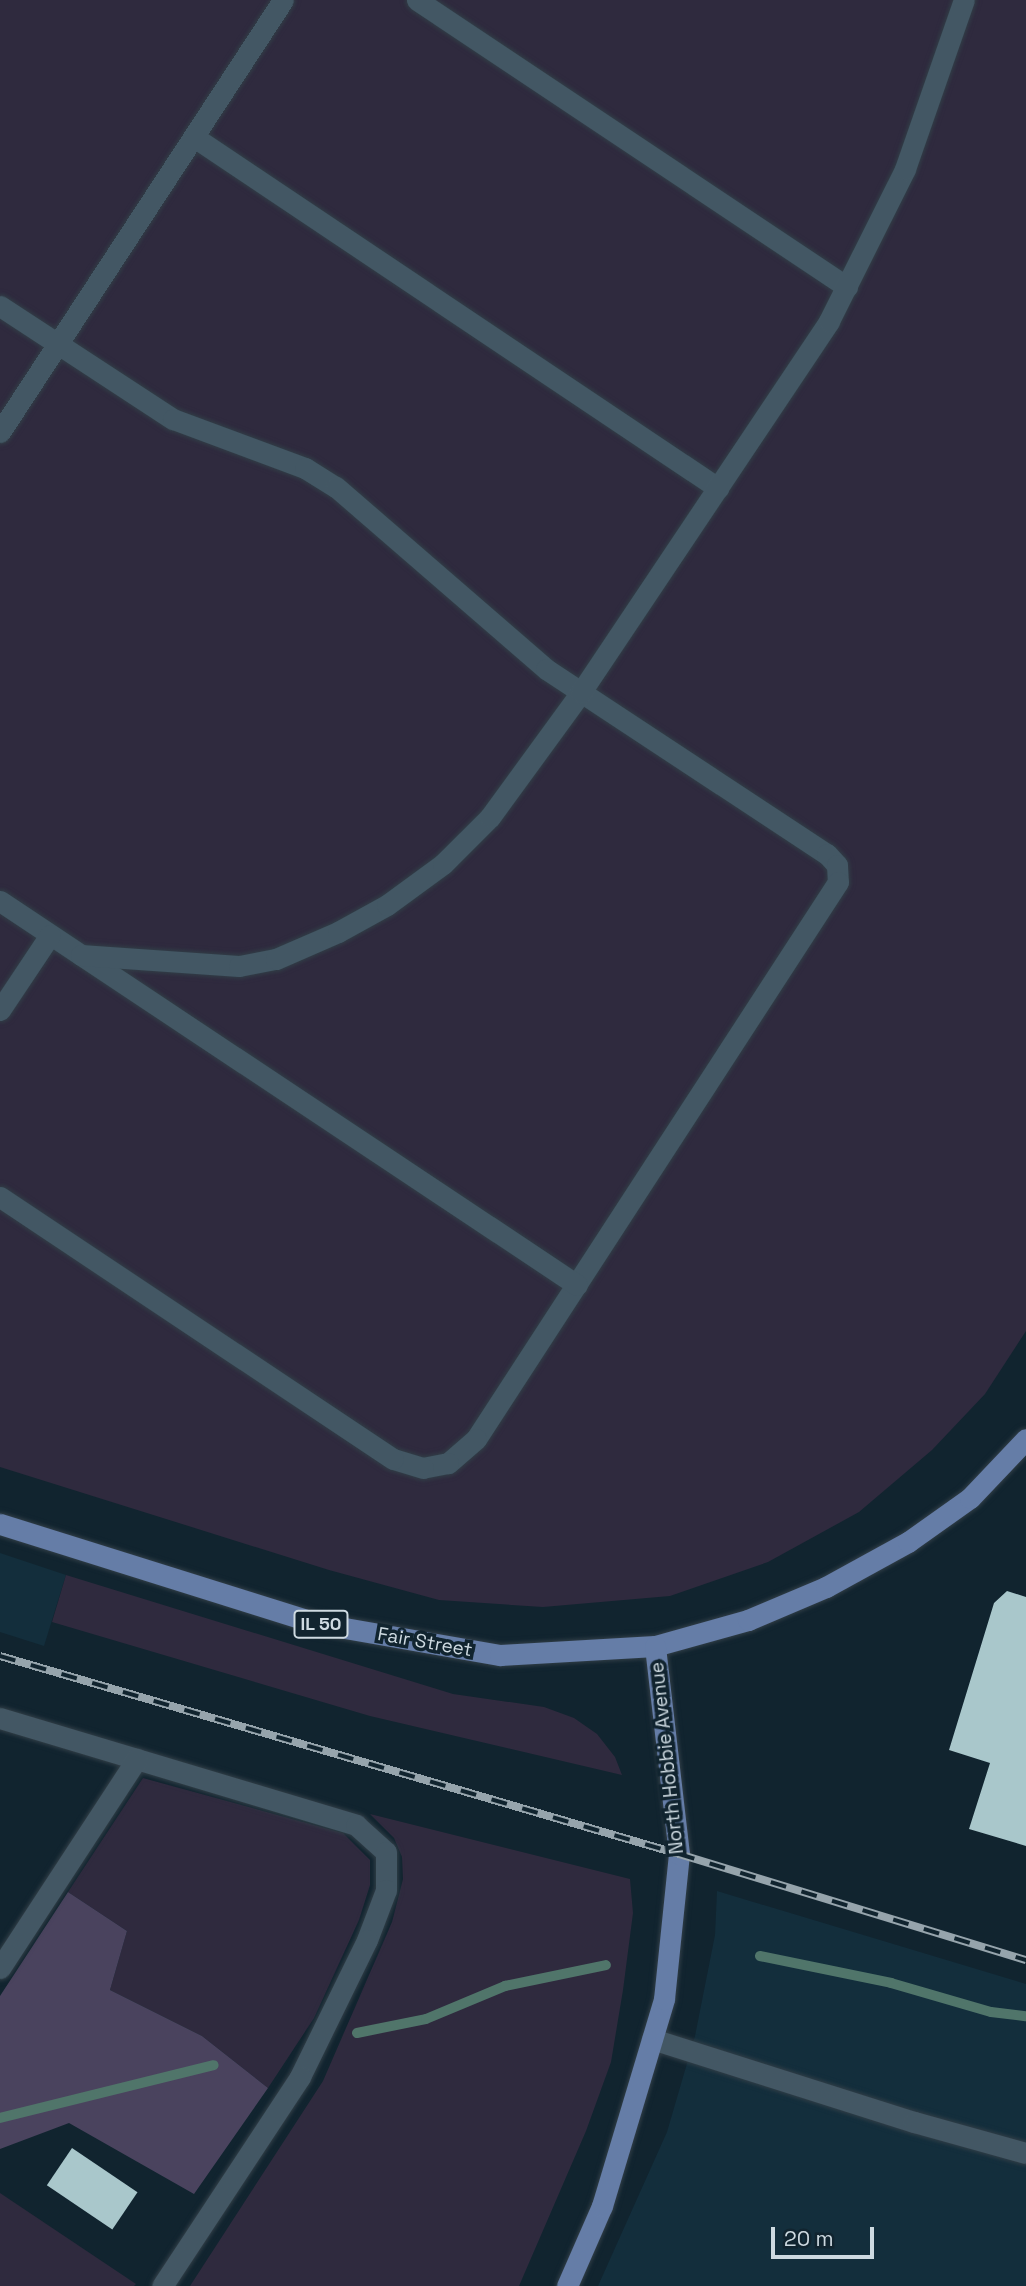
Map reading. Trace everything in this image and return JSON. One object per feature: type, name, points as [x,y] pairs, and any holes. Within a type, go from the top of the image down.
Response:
[{"type":"main road","name":"North Hobbie Avenue","points":[[567,2286],[602,2206],[664,1999],[679,1854],[655,1646],[748,1620],[826,1587],[908,1542],[970,1498],[1026,1439]]},
{"type":"main road","name":"Fair Street","points":[[0,1524],[316,1623],[499,1655],[655,1646]]},
{"type":"street","points":[[0,432],[283,0]]},
{"type":"street","points":[[417,0],[846,287]]},
{"type":"street","points":[[81,955],[239,966],[276,959],[338,932],[387,905],[443,864],[490,817],[581,692],[829,320],[905,169],[964,0]]},
{"type":"street","points":[[194,138],[718,488]]},
{"type":"street","points":[[0,306],[173,419],[305,468],[335,487],[527,653],[581,692],[827,854],[837,865],[838,882],[476,1438],[448,1463],[423,1468],[393,1459],[0,1197]]},
{"type":"street","points":[[0,901],[576,1285]]},
{"type":"street","points":[[0,1010],[50,935]]},
{"type":"street","points":[[0,1718],[356,1825],[386,1852],[386,1890],[367,1940],[300,2077],[162,2286]]},
{"type":"street","points":[[0,1968],[137,1759]]},
{"type":"street","points":[[652,2039],[876,2111],[1026,2153]]},
{"type":"shaded area","points":[[0,0],[1026,0],[1026,1331],[985,1394],[932,1450],[859,1512],[768,1562],[670,1596],[543,1607],[439,1600],[329,1570],[0,1467]]},
{"type":"shaded area","points":[[0,1553],[66,1575],[44,1646],[0,1632]]},
{"type":"shaded area","points":[[66,1575],[453,1694],[544,1707],[574,1718],[597,1734],[615,1757],[622,1775],[370,1716],[52,1622]]},
{"type":"shaded area","points":[[143,1778],[343,1833],[370,1860],[370,1885],[359,1920],[314,2018],[268,2088],[202,2036],[110,1990],[127,1931],[68,1892]]},
{"type":"shaded area","points":[[370,1814],[630,1879],[633,1913],[611,2062],[586,2131],[519,2286],[190,2286],[323,2081],[392,1922],[403,1879],[402,1857],[394,1838]]},
{"type":"shaded area","points":[[717,1891],[1026,1984],[1026,2286],[598,2286],[667,2132],[695,2036],[715,1935]]},
{"type":"shaded area","points":[[68,1892],[127,1931],[110,1990],[202,2036],[268,2088],[194,2194],[69,2123],[0,2149],[0,1996]]},
{"type":"shaded area","points":[[0,2193],[136,2284],[0,2286]]},
{"type":"building","points":[[1007,1591],[1026,1597],[1026,1846],[969,1829],[990,1763],[949,1750],[994,1603]]},
{"type":"building","points":[[72,2148],[137,2192],[112,2229],[47,2185]]},
{"type":"waterway","points":[[760,1956],[891,1983],[991,2012],[1026,2016]]},
{"type":"waterway","points":[[357,2033],[426,2019],[505,1986],[606,1965]]},
{"type":"waterway","points":[[0,2118],[214,2065]]},
{"type":"railway","points":[[0,1656],[679,1854],[1026,1960]]}]
